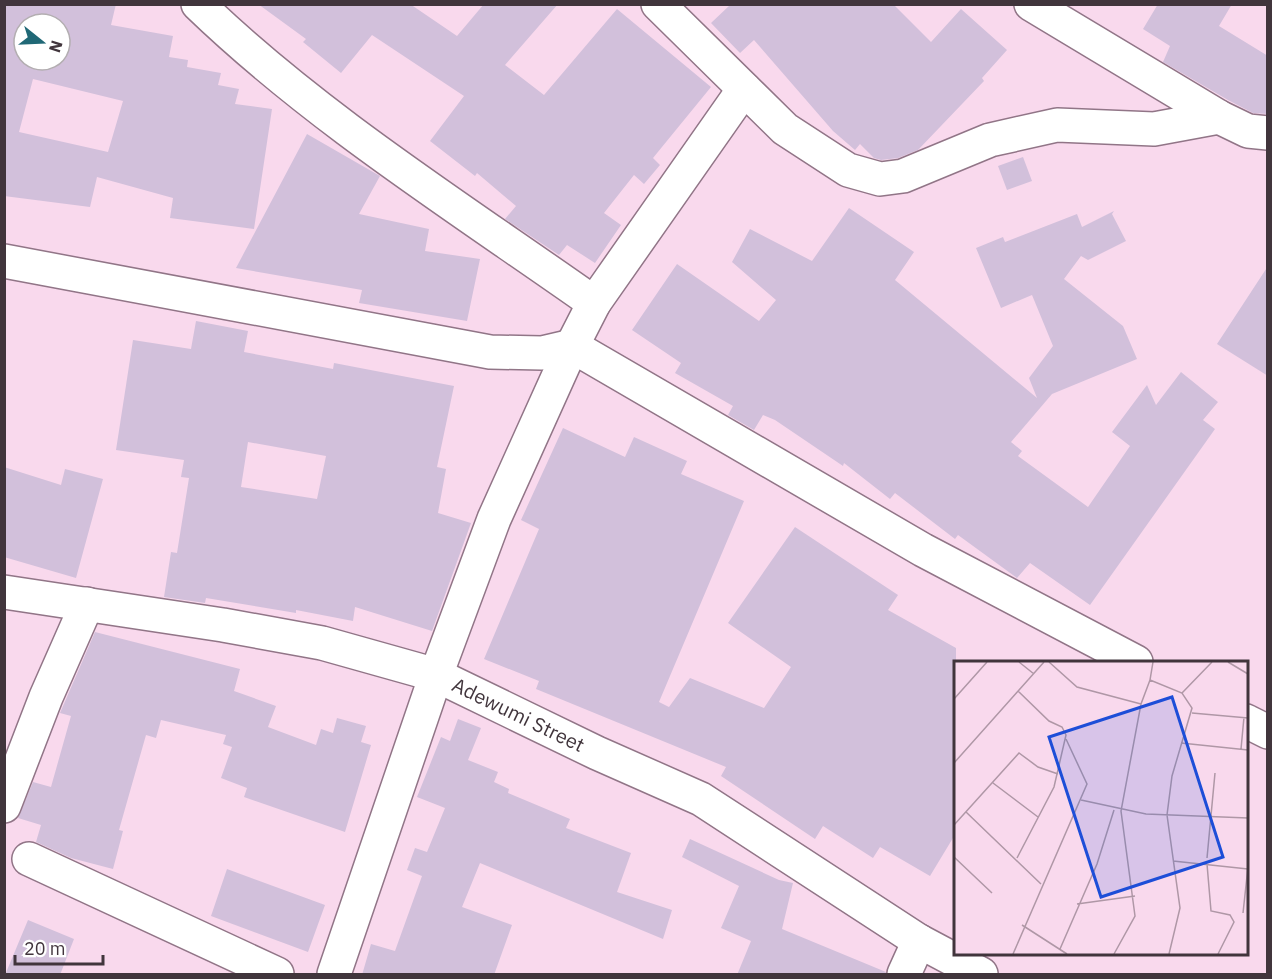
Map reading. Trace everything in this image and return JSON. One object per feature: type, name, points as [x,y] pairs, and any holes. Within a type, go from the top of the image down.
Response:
[{"type":"street","points":[[198,4],[245,49],[355,133],[594,303]]},
{"type":"street","points":[[658,4],[785,129],[848,170],[880,179],[903,176],[990,140],[1058,126],[1155,129],[1219,117]]},
{"type":"street","points":[[1031,4],[1219,117],[1248,130],[1268,133]]},
{"type":"street","points":[[334,975],[436,675],[494,519],[572,346],[594,303],[744,89]]},
{"type":"street","points":[[4,261],[490,352],[542,353],[572,346],[923,550],[1132,661]]},
{"type":"street","name":"Adewumi Street","points":[[4,592],[322,643],[436,675],[597,753],[701,800],[919,942],[981,975]]},
{"type":"street","points":[[4,806],[46,697],[87,604]]},
{"type":"street","points":[[1248,722],[1268,732]]},
{"type":"street","points":[[29,859],[277,975]]},
{"type":"street","points":[[904,975],[919,942]]},
{"type":"building","points":[[4,4],[116,4],[111,25],[173,36],[169,57],[188,60],[187,67],[221,73],[218,85],[239,89],[235,104],[272,109],[254,229],[170,218],[173,198],[97,177],[90,207],[4,196]],"holes":[[[33,79],[123,101],[108,152],[19,132]]]},
{"type":"building","points":[[258,4],[410,4],[457,36],[484,4],[558,4],[505,65],[544,95],[617,9],[711,87],[653,158],[660,165],[644,184],[634,175],[604,213],[621,225],[595,263],[567,245],[559,255],[505,219],[516,206],[477,173],[475,176],[430,141],[464,96],[372,35],[341,73],[303,42],[306,39]]},
{"type":"building","points":[[893,4],[931,42],[961,9],[1007,50],[982,78],[984,81],[918,150],[898,158],[881,160],[874,158],[860,144],[855,150],[833,131],[754,40],[740,53],[711,23],[730,5]]},
{"type":"building","points":[[1158,4],[1232,4],[1219,26],[1268,56],[1268,114],[1253,113],[1163,62],[1170,46],[1143,29]]},
{"type":"building","points":[[307,134],[380,176],[359,214],[429,229],[425,251],[480,259],[467,321],[359,303],[362,290],[236,268]]},
{"type":"building","points":[[1023,157],[1032,181],[1007,190],[998,166]]},
{"type":"building","points":[[849,208],[914,252],[895,280],[1037,398],[1029,378],[1053,346],[1032,295],[1001,308],[976,248],[1003,237],[1005,242],[1077,214],[1082,227],[1114,211],[1112,214],[1126,241],[1088,260],[1081,256],[1064,279],[1123,326],[1137,359],[1052,394],[1011,442],[1022,451],[1018,456],[1088,507],[1130,446],[1112,432],[1147,385],[1156,405],[1181,372],[1218,402],[1203,420],[1215,429],[1090,605],[1030,563],[1017,578],[958,535],[955,539],[895,493],[890,499],[844,463],[843,466],[775,420],[763,415],[754,430],[728,415],[733,406],[675,373],[681,363],[632,330],[677,264],[759,321],[776,300],[732,262],[750,229],[812,261]]},
{"type":"building","points":[[1268,266],[1268,376],[1217,344]]},
{"type":"building","points":[[196,321],[248,331],[244,352],[333,369],[334,363],[454,386],[437,467],[446,469],[438,513],[471,523],[432,631],[355,607],[353,621],[296,610],[296,613],[206,598],[205,603],[164,597],[171,552],[177,553],[189,478],[181,477],[184,460],[116,450],[133,340],[191,349]],"holes":[[[248,442],[326,456],[317,499],[241,487]]]},
{"type":"building","points":[[563,428],[625,457],[634,437],[687,461],[681,474],[744,501],[659,702],[669,707],[690,678],[764,708],[791,667],[728,623],[795,527],[898,595],[888,610],[956,648],[956,661],[954,661],[954,836],[930,876],[880,847],[873,858],[823,826],[815,839],[721,776],[726,767],[536,689],[539,681],[484,659],[539,529],[521,520]]},
{"type":"building","points":[[4,467],[61,485],[65,469],[103,479],[76,578],[4,557]]},
{"type":"building","points":[[95,632],[240,669],[234,691],[276,706],[268,727],[316,745],[321,729],[333,733],[337,718],[366,726],[361,742],[371,745],[345,832],[244,797],[247,788],[221,778],[232,747],[223,744],[226,735],[161,720],[156,738],[146,735],[119,830],[123,831],[113,869],[71,858],[36,842],[41,825],[18,818],[33,782],[51,787],[71,716],[60,713]]},
{"type":"building","points":[[458,719],[481,728],[468,760],[498,772],[494,782],[509,789],[508,793],[570,819],[566,828],[631,853],[617,892],[672,910],[663,939],[480,863],[462,907],[512,925],[494,975],[362,975],[371,944],[395,951],[422,876],[407,870],[415,848],[427,852],[445,808],[417,797],[441,737],[450,741]]},
{"type":"building","points":[[690,839],[779,880],[793,883],[782,929],[886,972],[885,975],[737,975],[751,941],[721,928],[739,886],[682,857]]},
{"type":"building","points":[[227,869],[325,905],[308,952],[211,916]]},
{"type":"building","points":[[28,920],[74,939],[60,975],[5,975]]}]
